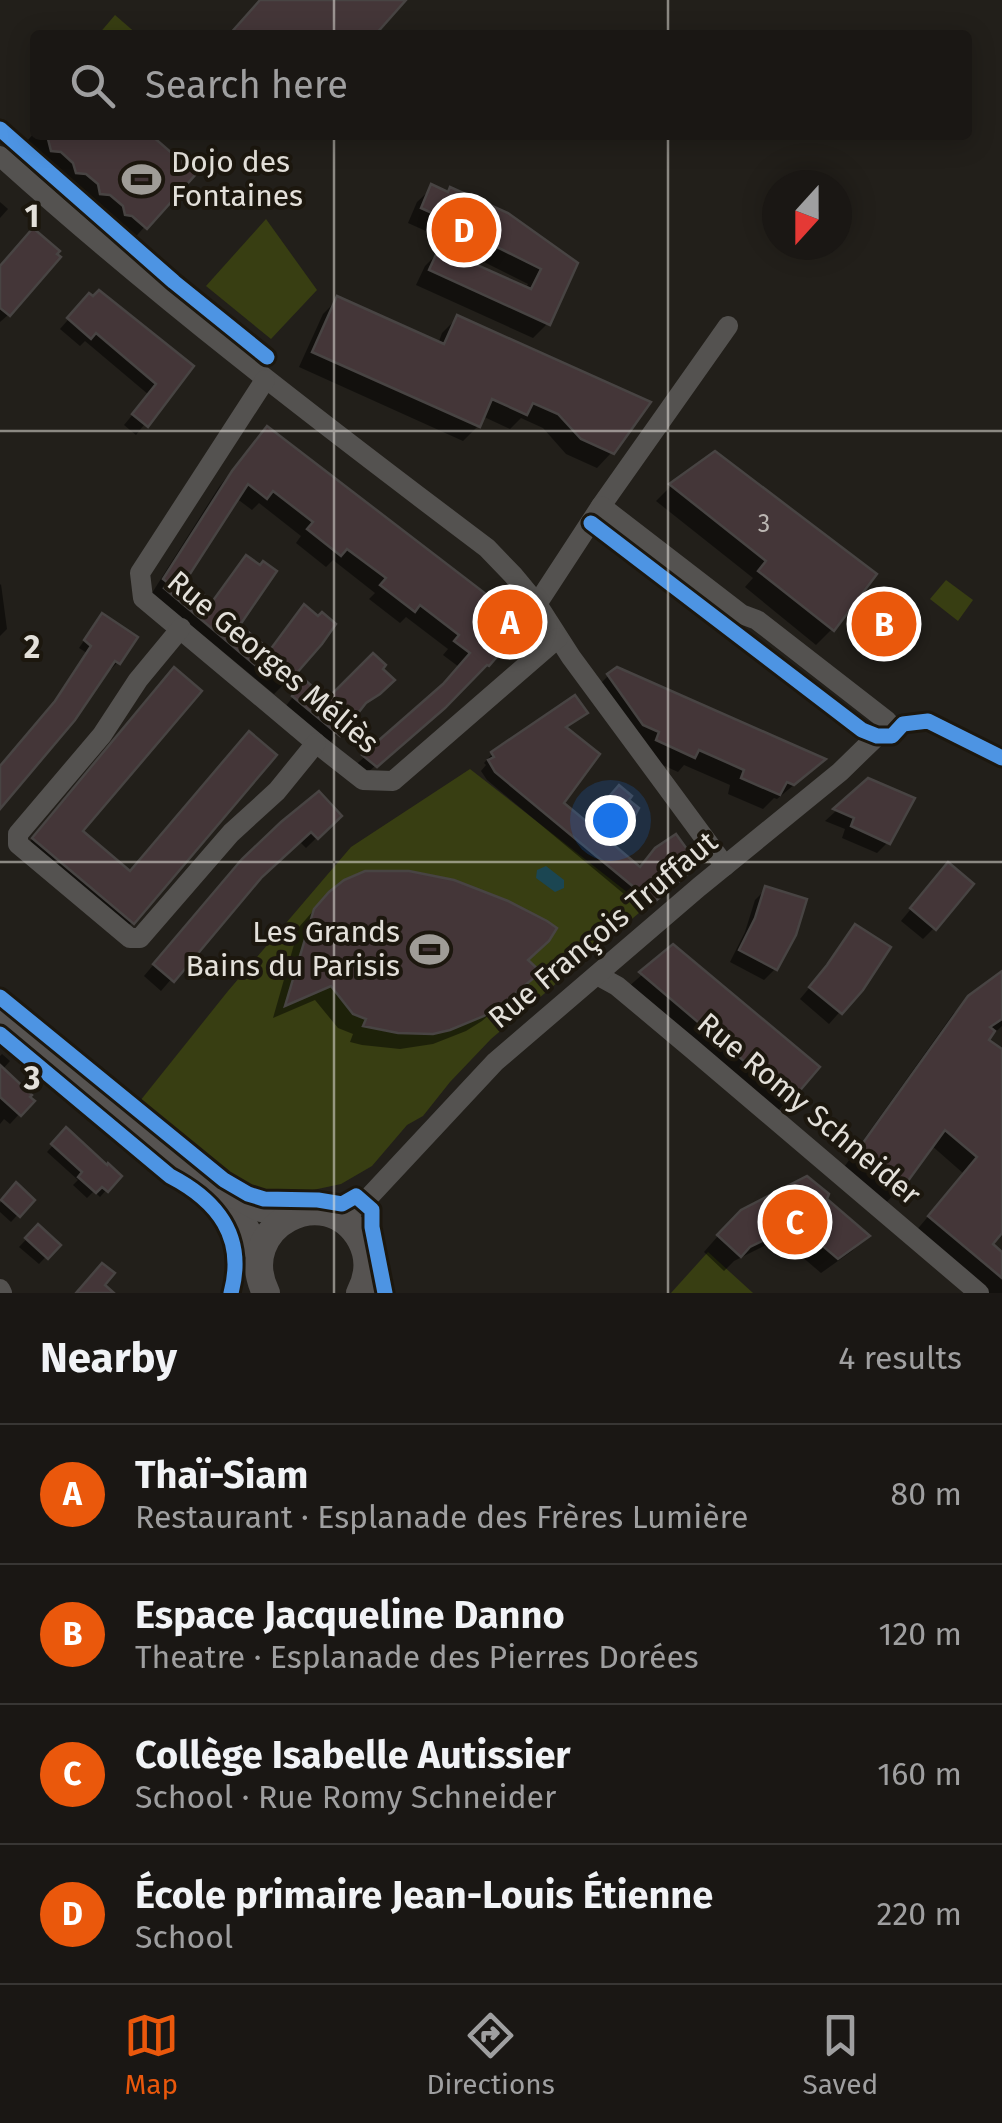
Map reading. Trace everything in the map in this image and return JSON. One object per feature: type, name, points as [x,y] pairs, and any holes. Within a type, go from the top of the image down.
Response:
[{"type":"main road","points":[[0,1012],[188,1166],[224,1200],[259,1253]]},
{"type":"main road","points":[[188,1166],[261,1208],[296,1214]]},
{"type":"main road","points":[[261,1290],[259,1253],[266,1236],[279,1222],[311,1211],[327,1213],[349,1226],[364,1246],[368,1287]]},
{"type":"street","points":[[0,156],[265,380],[487,548],[537,604],[725,866]]},
{"type":"street","points":[[537,604],[728,326]]},
{"type":"street","name":"Rue Georges Méliès","points":[[265,380],[140,572],[143,598],[363,780],[393,781],[558,638]]},
{"type":"street","name":"Rue François Truffaut","points":[[349,1226],[369,1198],[495,1062],[840,772],[887,721],[601,506]]},
{"type":"street","points":[[182,628],[138,680],[102,735],[18,834],[18,844],[130,938],[140,938],[231,833],[278,791],[316,743]]},
{"type":"street","name":"Rue Romy Schneider","points":[[597,975],[692,1048],[979,1293]]},
{"type":"green space","points":[[115,15],[132,30],[102,30]]},
{"type":"green space","points":[[266,219],[317,290],[271,339],[206,286]]},
{"type":"green space","points":[[946,580],[973,600],[958,621],[930,599]]},
{"type":"green space","name":"Les Grands Bains du Parisis","points":[[470,769],[646,907],[491,1039],[423,1116],[407,1125],[372,1166],[341,1184],[299,1193],[263,1190],[231,1176],[140,1101],[351,847]]},
{"type":"green space","points":[[708,1252],[753,1293],[671,1293]]},
{"type":"water","points":[[546,866],[564,880],[564,888],[555,892],[536,878],[537,870]]},
{"type":"building","points":[[260,0],[406,0],[379,30],[233,30]]},
{"type":"building","name":"Dojo des Fontaines","points":[[48,140],[157,140],[196,174],[147,229],[125,215],[123,206],[110,195],[100,194],[98,184],[86,174],[76,173],[73,163],[61,152],[51,151]]},
{"type":"building","points":[[431,184],[448,192],[450,187],[508,213],[578,263],[550,325],[429,270],[439,248],[531,289],[541,269],[421,208]]},
{"type":"building","points":[[33,228],[60,251],[57,254],[61,257],[10,316],[0,308],[0,266]]},
{"type":"building","points":[[99,290],[194,366],[148,427],[132,414],[156,384],[96,333],[91,339],[67,318],[89,293],[93,296]]},
{"type":"building","points":[[337,296],[444,344],[457,315],[651,402],[614,454],[581,439],[558,414],[533,403],[527,415],[492,399],[480,427],[312,352]]},
{"type":"building","points":[[267,426],[525,624],[489,666],[377,767],[362,755],[443,684],[470,653],[454,641],[459,635],[420,605],[415,612],[380,585],[386,578],[347,549],[341,556],[307,529],[313,522],[273,491],[267,499],[248,484],[186,580],[212,602],[246,555],[260,565],[263,561],[277,571],[240,625],[270,650],[304,604],[336,624],[322,644],[288,683],[273,672],[268,676],[164,588],[168,583],[163,579],[232,471]]},
{"type":"building","points":[[715,451],[877,574],[834,631],[758,571],[766,561],[669,484]]},
{"type":"building","points":[[102,613],[138,637],[0,809],[0,766],[55,701],[91,646],[84,640]]},
{"type":"building","points":[[373,653],[395,680],[366,703],[340,736],[292,696],[305,680],[327,699]]},
{"type":"building","points":[[174,667],[202,691],[83,831],[130,871],[249,731],[277,755],[134,924],[32,838]]},
{"type":"building","points":[[617,667],[826,759],[794,785],[787,782],[780,795],[741,778],[744,770],[699,750],[695,758],[656,740],[659,732],[643,725],[607,674]]},
{"type":"building","points":[[575,695],[588,713],[566,727],[600,754],[564,803],[587,822],[619,785],[639,808],[614,845],[640,867],[655,848],[676,834],[692,856],[690,872],[653,903],[495,772],[488,760],[494,757],[491,752]]},
{"type":"building","points":[[868,778],[915,798],[890,844],[851,826],[854,818],[833,809]]},
{"type":"building","points":[[319,791],[342,816],[318,839],[311,832],[262,877],[174,982],[153,964],[242,859]]},
{"type":"building","points":[[948,862],[974,884],[936,930],[910,908]]},
{"type":"building","points":[[365,871],[409,871],[454,880],[547,921],[557,928],[528,960],[541,972],[484,1016],[433,1034],[363,1026],[366,1019],[353,1014],[331,986],[285,1006],[314,909],[344,880]]},
{"type":"building","points":[[765,886],[807,899],[796,935],[777,970],[739,950]]},
{"type":"building","points":[[855,924],[891,947],[842,1014],[809,987]]},
{"type":"building","points":[[673,944],[820,1067],[791,1101],[639,972]]},
{"type":"building","points":[[1002,971],[1002,1019],[990,1027],[995,1031],[989,1040],[1002,1049],[1002,1233],[993,1244],[1002,1252],[1002,1278],[928,1216],[977,1157],[945,1130],[900,1192],[855,1154],[968,996]]},
{"type":"building","points":[[0,1065],[35,1101],[21,1116],[0,1097]]},
{"type":"building","points":[[66,1127],[122,1176],[108,1192],[102,1187],[96,1193],[78,1177],[82,1172],[51,1144]]},
{"type":"building","points":[[807,1176],[870,1236],[838,1259],[797,1224],[750,1247],[741,1257],[717,1235],[741,1210]]},
{"type":"building","points":[[16,1182],[35,1200],[20,1217],[1,1200]]},
{"type":"building","points":[[38,1224],[61,1245],[48,1259],[25,1238]]},
{"type":"building","points":[[102,1263],[115,1273],[105,1285],[114,1293],[76,1293]]},
{"type":"cycle path","points":[[0,129],[174,282],[267,357]]},
{"type":"cycle path","points":[[591,523],[862,730],[892,736],[903,724],[928,721],[1002,758]]},
{"type":"cycle path","points":[[0,997],[224,1180],[248,1194],[264,1199],[342,1204],[356,1196],[372,1210],[385,1293]]},
{"type":"cycle path","points":[[0,1034],[214,1209],[231,1238],[235,1255],[231,1293]]},
{"type":"place","name":"Dojo des Fontaines","points":[[141,179]]},
{"type":"place","name":"École primaire Jean-Louis Étienne","points":[[464,230]]},
{"type":"place","name":"Thaï-Siam","points":[[510,622]]},
{"type":"place","name":"Espace Jacqueline Danno","points":[[884,624]]},
{"type":"place","name":"Les Grands Bains du Parisis","points":[[430,949]]},
{"type":"place","name":"Collège Isabelle Autissier","points":[[795,1222]]}]
